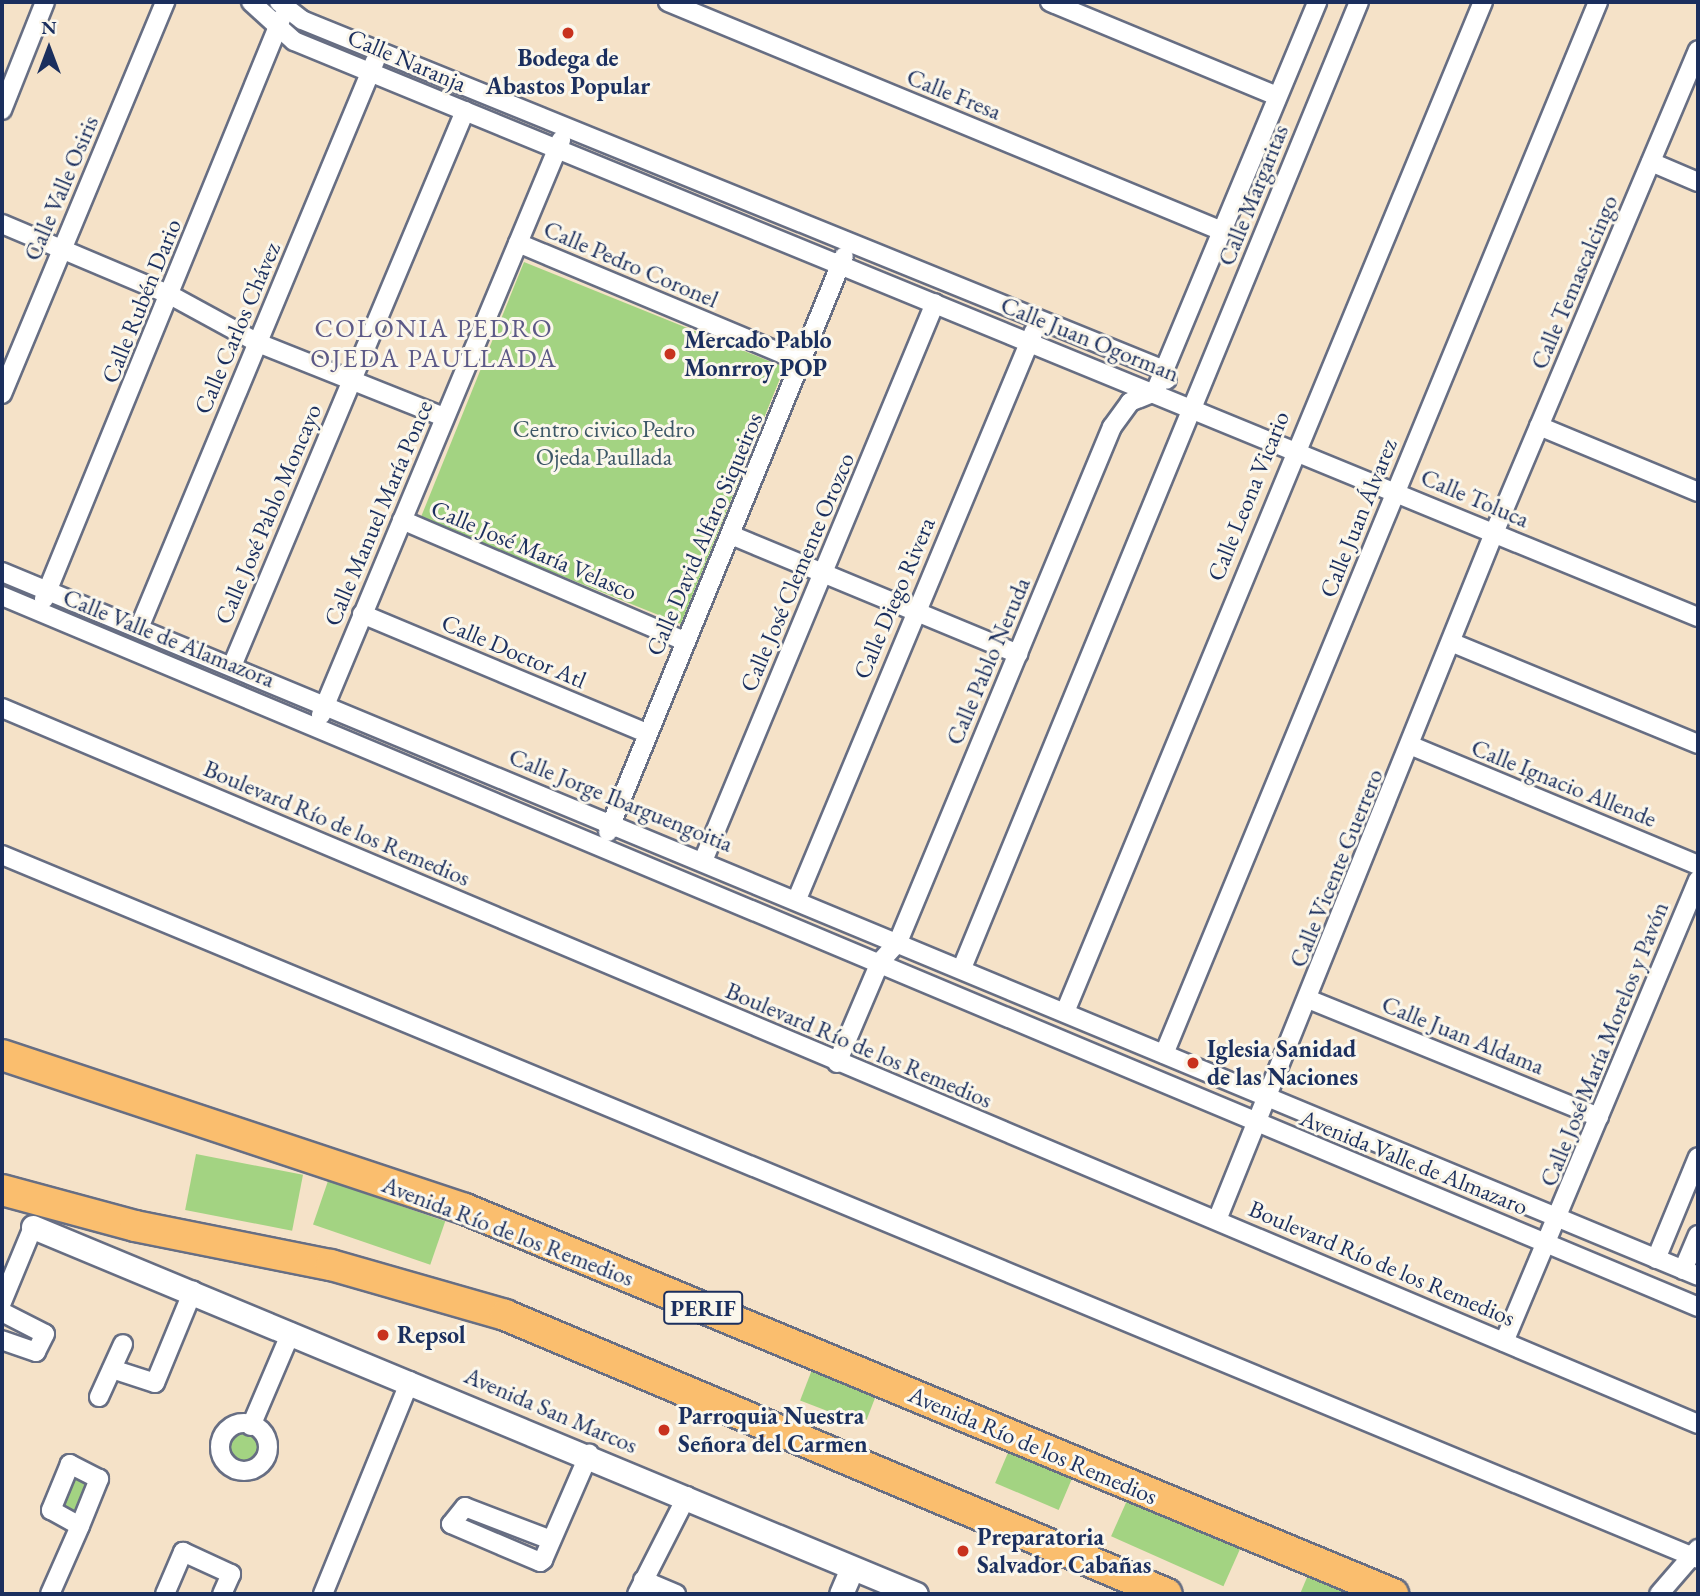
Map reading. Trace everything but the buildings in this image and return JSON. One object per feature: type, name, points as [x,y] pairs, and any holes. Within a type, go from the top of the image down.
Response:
[{"type":"highway","name":"Avenida Río de los Remedios","points":[[2,1055],[466,1209],[1392,1594]]},
{"type":"highway","points":[[2,1190],[135,1226],[331,1265],[505,1315],[1167,1594]]},
{"type":"street","points":[[2,110],[45,2]]},
{"type":"street","name":"Calle Valle Osiris","points":[[2,394],[165,2]]},
{"type":"street","name":"Calle Fresa","points":[[668,2],[1222,231]]},
{"type":"street","points":[[1050,2],[1277,96]]},
{"type":"street","name":"Calle Margaritas","points":[[1155,392],[1317,2]]},
{"type":"street","name":"Calle Margaritas","points":[[1193,408],[1359,2]]},
{"type":"street","name":"Calle Leona Vicario","points":[[1065,1012],[1293,449],[1483,2]]},
{"type":"street","name":"Calle Juan Álvarez","points":[[1164,1054],[1598,2]]},
{"type":"street","points":[[257,4],[278,30]]},
{"type":"street","name":"Calle Rubén Dario","points":[[38,611],[278,30],[283,4]]},
{"type":"street","name":"Calle Naranja","points":[[283,4],[566,127]]},
{"type":"street","name":"Calle Naranja","points":[[278,30],[557,150]]},
{"type":"street","name":"Calle Carlos Chávez","points":[[139,628],[380,48]]},
{"type":"street","name":"Calle Temascalcingo","points":[[1494,533],[1697,55]]},
{"type":"street","name":"Calle José Pablo Moncayo","points":[[232,666],[465,111]]},
{"type":"street","name":"Calle Juan Ogorman","points":[[566,127],[1164,370],[1175,394],[1193,408]]},
{"type":"street","name":"Calle Manuel María Ponce","points":[[317,724],[566,127]]},
{"type":"street","name":"Calle Juan Ogorman","points":[[557,150],[1193,408]]},
{"type":"street","points":[[1651,162],[1698,182]]},
{"type":"street","points":[[2,224],[170,295],[258,343],[444,418]]},
{"type":"street","name":"Calle Pedro Coronel","points":[[518,243],[802,362]]},
{"type":"street","name":"Calle David Alfaro Siqueiros","points":[[603,844],[646,733],[731,535],[850,243]]},
{"type":"street","name":"Calle José Clemente Orozco","points":[[703,861],[935,303]]},
{"type":"street","name":"Calle Diego Rivera","points":[[797,899],[914,612],[1039,318]]},
{"type":"street","name":"Calle Pablo Neruda","points":[[837,1063],[880,962],[898,942],[1112,427],[1130,402],[1155,392]]},
{"type":"street","points":[[962,968],[1193,408]]},
{"type":"street","name":"Calle Toluca","points":[[1193,408],[1698,617]]},
{"type":"street","points":[[1539,426],[1698,492]]},
{"type":"street","name":"Calle José María Velasco","points":[[402,520],[686,642]]},
{"type":"street","name":"Calle Vicente Guerrero","points":[[1217,1220],[1412,746],[1494,533]]},
{"type":"street","points":[[731,535],[1018,654]]},
{"type":"street","name":"Calle Valle de Alamazora","points":[[2,572],[325,704]]},
{"type":"street","name":"Calle Valle de Alamazora","points":[[2,596],[317,724]]},
{"type":"street","name":"Calle Doctor Atl","points":[[362,614],[646,733]]},
{"type":"street","points":[[1453,643],[1698,744]]},
{"type":"street","name":"Calle Jorge Ibarguengoitia","points":[[325,704],[898,942]]},
{"type":"street","name":"Boulevard Río de los Remedios","points":[[2,708],[837,1063],[1217,1220],[1698,1424]]},
{"type":"street","name":"Calle Jorge Ibarguengoitia","points":[[317,724],[880,962]]},
{"type":"street","name":"Calle Ignacio Allende","points":[[1412,746],[1698,865]]},
{"type":"street","points":[[2,855],[1697,1555],[1659,1594]]},
{"type":"street","name":"Calle José María Morelos y Pavón","points":[[1504,1342],[1559,1218],[1698,880]]},
{"type":"street","name":"Avenida Valle de Almazaro","points":[[898,942],[1691,1273]]},
{"type":"street","name":"Avenida Valle de Almazaro","points":[[880,962],[1257,1124],[1698,1307]]},
{"type":"street","name":"Calle Juan Aldama","points":[[1308,999],[1599,1116]]},
{"type":"street","points":[[1656,1259],[1698,1157]]},
{"type":"street","points":[[2,1303],[33,1227]]},
{"type":"street","name":"Avenida San Marcos","points":[[33,1227],[589,1454],[852,1567],[873,1586],[916,1594]]},
{"type":"street","points":[[1691,1273],[1698,1235]]},
{"type":"street","points":[[112,1368],[153,1384],[193,1291]]},
{"type":"street","points":[[2,1312],[45,1334],[36,1352],[2,1340]]},
{"type":"street","points":[[251,1426],[291,1332]]},
{"type":"street","points":[[99,1397],[123,1344]]},
{"type":"street","points":[[323,1594],[410,1381]]},
{"type":"street","points":[[551,1540],[465,1507],[451,1524],[537,1562],[551,1540],[589,1454]]},
{"type":"street","points":[[676,1594],[640,1587],[687,1496]]},
{"type":"street","points":[[50,1594],[80,1526]]},
{"type":"street","points":[[165,1594],[183,1552],[231,1574],[222,1594]]},
{"type":"street","points":[[841,1594],[852,1567]]},
{"type":"green space","name":"Centro civico Pedro Ojeda Paullada","points":[[524,262],[785,367],[681,624],[420,519]]},
{"type":"green space","points":[[196,1154],[303,1175],[292,1231],[185,1210]]},
{"type":"green space","points":[[328,1181],[445,1221],[430,1265],[313,1224]]},
{"type":"green space","points":[[813,1367],[877,1392],[865,1425],[800,1401]]},
{"type":"green space","points":[[236,1427],[265,1439],[253,1468],[224,1457]]},
{"type":"green space","points":[[1010,1448],[1074,1475],[1059,1510],[995,1483]]},
{"type":"green space","points":[[72,1469],[94,1479],[76,1518],[55,1508]]},
{"type":"green space","points":[[1129,1496],[1241,1546],[1223,1586],[1111,1536]]},
{"type":"green space","points":[[1308,1575],[1354,1594],[1300,1594]]},
{"type":"place","name":"Bodega de Abastos Popular","points":[[568,33]]},
{"type":"place","name":"Mercado Pablo Monrroy POP","points":[[670,354]]},
{"type":"place","name":"Iglesia Sanidad de las Naciones","points":[[1193,1063]]},
{"type":"place","name":"Repsol","points":[[383,1335]]},
{"type":"place","name":"Parroquia Nuestra Señora del Carmen","points":[[664,1430]]},
{"type":"place","name":"Preparatoria Salvador Cabañas","points":[[963,1551]]},
{"type":"district","name":"COLONIA PEDRO OJEDA PAULLADA","points":[[434,344]]}]
